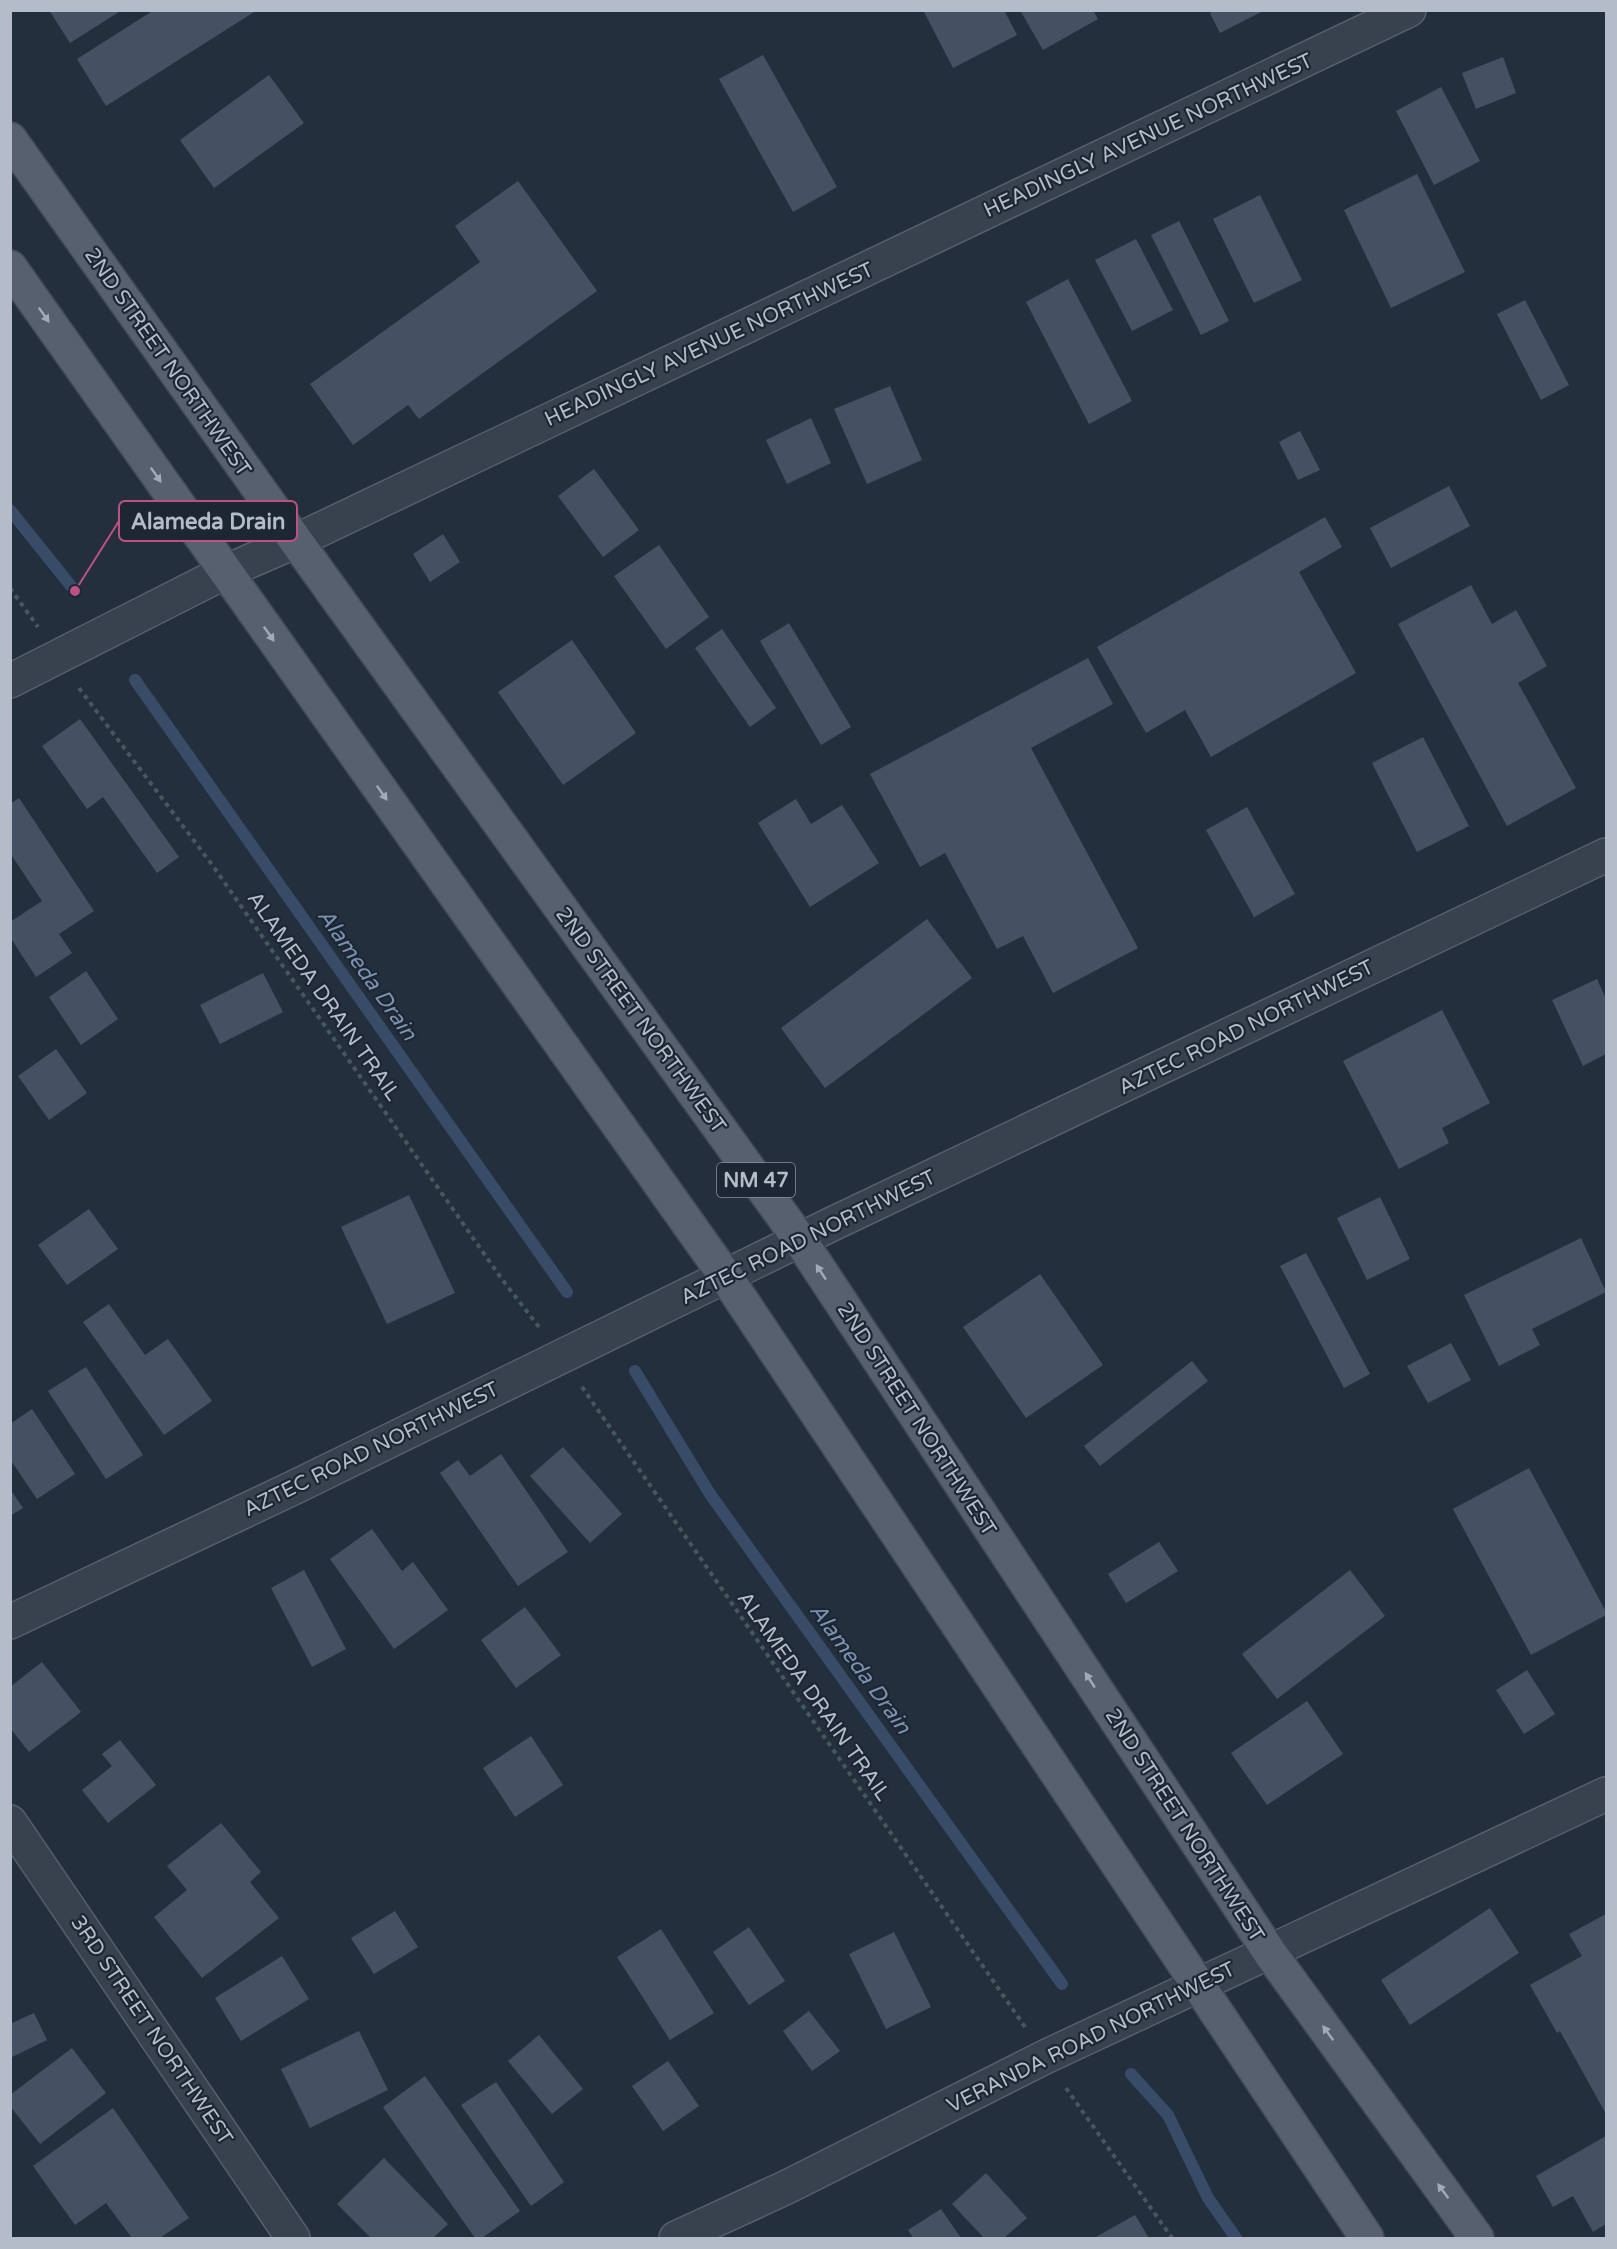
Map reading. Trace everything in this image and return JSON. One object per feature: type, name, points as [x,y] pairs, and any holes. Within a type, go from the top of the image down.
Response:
[{"type":"main road","name":"2ND STREET NORTHWEST","points":[[10,139],[296,541],[800,1240],[1270,1953],[1478,2238]]},
{"type":"main road","points":[[10,267],[726,1277],[1368,2238]]},
{"type":"street","name":"HEADINGLY AVENUE NORTHWEST","points":[[10,681],[225,572],[296,541],[1409,10]]},
{"type":"street","name":"AZTEC ROAD NORTHWEST","points":[[10,1622],[800,1240],[1606,855]]},
{"type":"street","name":"VERANDA ROAD NORTHWEST","points":[[676,2238],[1198,1984],[1270,1953],[1606,1794]]},
{"type":"street","name":"3RD STREET NORTHWEST","points":[[10,1822],[293,2238]]},
{"type":"path","points":[[10,588],[41,631]]},
{"type":"path","name":"ALAMEDA DRAIN TRAIL","points":[[78,685],[213,866],[501,1278],[540,1328]]},
{"type":"path","name":"ALAMEDA DRAIN TRAIL","points":[[579,1382],[1024,2027]]},
{"type":"path","points":[[1062,2083],[1172,2238]]},
{"type":"building","points":[[49,10],[122,10],[70,43]]},
{"type":"building","points":[[154,10],[257,10],[106,106],[77,59]]},
{"type":"building","points":[[923,10],[1004,10],[1017,35],[953,68]]},
{"type":"building","points":[[1020,10],[1093,10],[1098,19],[1043,50]]},
{"type":"building","points":[[1215,10],[1265,10],[1220,33],[1210,13]]},
{"type":"building","points":[[763,55],[837,187],[793,212],[719,79]]},
{"type":"building","points":[[1503,57],[1516,93],[1476,109],[1462,73]]},
{"type":"building","points":[[269,75],[304,123],[214,188],[180,140]]},
{"type":"building","points":[[1441,87],[1480,161],[1434,185],[1396,111]]},
{"type":"building","points":[[1417,174],[1465,272],[1391,308],[1344,210]]},
{"type":"building","points":[[518,181],[597,291],[419,419],[408,405],[353,445],[310,384],[480,262],[455,226]]},
{"type":"building","points":[[1260,195],[1302,280],[1254,303],[1213,219]]},
{"type":"building","points":[[1179,221],[1229,321],[1201,335],[1151,235]]},
{"type":"building","points":[[1136,239],[1173,310],[1132,331],[1095,260]]},
{"type":"building","points":[[1068,279],[1132,401],[1089,424],[1026,302]]},
{"type":"building","points":[[1525,300],[1569,385],[1541,400],[1497,314]]},
{"type":"building","points":[[890,386],[922,460],[867,484],[834,409]]},
{"type":"building","points":[[811,418],[831,463],[787,484],[766,440]]},
{"type":"building","points":[[1300,431],[1320,470],[1298,480],[1279,442]]},
{"type":"building","points":[[594,469],[639,530],[603,557],[558,496]]},
{"type":"building","points":[[1449,486],[1470,526],[1391,568],[1370,528]]},
{"type":"building","points":[[1325,517],[1342,547],[1299,572],[1356,673],[1211,757],[1185,710],[1146,733],[1097,647]]},
{"type":"building","points":[[443,534],[460,562],[430,582],[413,554]]},
{"type":"building","points":[[659,545],[709,617],[666,649],[614,576]]},
{"type":"building","points":[[1471,585],[1492,624],[1516,610],[1547,666],[1518,683],[1576,788],[1507,826],[1398,624]]},
{"type":"building","points":[[789,623],[851,727],[821,745],[760,641]]},
{"type":"building","points":[[722,629],[776,708],[750,727],[695,648]]},
{"type":"building","points":[[572,640],[636,733],[563,785],[498,692]]},
{"type":"building","points":[[1088,658],[1113,704],[1031,748],[1138,948],[1053,993],[1023,936],[997,949],[945,853],[920,867],[870,774]]},
{"type":"building","points":[[80,719],[179,857],[157,873],[103,797],[87,809],[42,746]]},
{"type":"building","points":[[1423,737],[1469,826],[1417,852],[1372,763]]},
{"type":"building","points":[[19,798],[94,911],[59,934],[72,953],[36,977],[10,937],[10,922],[42,901],[10,853],[10,804]]},
{"type":"building","points":[[796,799],[811,824],[842,805],[879,863],[810,907],[758,823]]},
{"type":"building","points":[[1247,807],[1295,894],[1254,917],[1206,830]]},
{"type":"building","points":[[927,919],[972,978],[825,1088],[781,1028]]},
{"type":"building","points":[[86,971],[118,1019],[81,1045],[49,997]]},
{"type":"building","points":[[263,973],[283,1012],[220,1044],[200,1005]]},
{"type":"building","points":[[1597,979],[1606,999],[1606,1054],[1583,1066],[1552,1000]]},
{"type":"building","points":[[1442,1010],[1490,1103],[1442,1128],[1449,1143],[1399,1169],[1343,1061]]},
{"type":"building","points":[[56,1049],[87,1093],[49,1120],[18,1076]]},
{"type":"building","points":[[409,1195],[455,1293],[387,1324],[341,1227]]},
{"type":"building","points":[[1380,1197],[1410,1259],[1367,1280],[1337,1218]]},
{"type":"building","points":[[89,1209],[118,1249],[67,1285],[38,1245]]},
{"type":"building","points":[[1581,1238],[1606,1292],[1532,1329],[1540,1345],[1499,1366],[1464,1295]]},
{"type":"building","points":[[1306,1253],[1370,1374],[1344,1388],[1280,1266]]},
{"type":"building","points":[[1040,1274],[1103,1365],[1026,1418],[963,1327]]},
{"type":"building","points":[[109,1304],[145,1355],[168,1339],[212,1401],[164,1435],[83,1322]]},
{"type":"building","points":[[1451,1343],[1471,1380],[1428,1403],[1407,1366]]},
{"type":"building","points":[[1192,1361],[1208,1381],[1100,1466],[1084,1446]]},
{"type":"building","points":[[86,1367],[143,1455],[106,1479],[48,1391]]},
{"type":"building","points":[[32,1409],[75,1474],[37,1499],[10,1459],[10,1424]]},
{"type":"building","points":[[563,1447],[622,1514],[590,1543],[530,1476]]},
{"type":"building","points":[[501,1454],[568,1552],[518,1586],[440,1473],[458,1460],[470,1476]]},
{"type":"building","points":[[1529,1468],[1606,1612],[1606,1615],[1531,1655],[1453,1509]]},
{"type":"building","points":[[10,1489],[23,1508],[10,1516]]},
{"type":"building","points":[[372,1529],[402,1571],[413,1562],[448,1610],[394,1649],[330,1559]]},
{"type":"building","points":[[1159,1542],[1178,1571],[1126,1603],[1108,1574]]},
{"type":"building","points":[[304,1570],[346,1649],[312,1667],[271,1588]]},
{"type":"building","points":[[1350,1570],[1385,1616],[1277,1699],[1242,1654]]},
{"type":"building","points":[[525,1607],[561,1655],[516,1688],[481,1640]]},
{"type":"building","points":[[42,1662],[81,1712],[29,1752],[10,1728],[10,1687]]},
{"type":"building","points":[[1527,1670],[1555,1714],[1524,1734],[1496,1690]]},
{"type":"building","points":[[1307,1701],[1343,1754],[1267,1805],[1231,1753]]},
{"type":"building","points":[[531,1736],[563,1785],[515,1817],[483,1768]]},
{"type":"building","points":[[120,1740],[156,1785],[108,1823],[82,1790],[112,1766],[102,1754]]},
{"type":"building","points":[[221,1823],[261,1872],[250,1882],[279,1918],[202,1978],[154,1917],[187,1890],[167,1866]]},
{"type":"building","points":[[1490,1908],[1519,1953],[1410,2025],[1381,1980]]},
{"type":"building","points":[[395,1911],[418,1947],[374,1974],[351,1938]]},
{"type":"building","points":[[1606,1914],[1606,2114],[1560,2031],[1557,2033],[1530,1985],[1582,1956],[1569,1934]]},
{"type":"building","points":[[749,1927],[785,1981],[749,2005],[713,1952]]},
{"type":"building","points":[[661,1929],[714,2013],[670,2040],[617,1957]]},
{"type":"building","points":[[894,1932],[931,2007],[886,2029],[849,1954]]},
{"type":"building","points":[[282,1956],[309,1999],[241,2041],[215,1998]]},
{"type":"building","points":[[809,2011],[840,2051],[812,2071],[783,2031]]},
{"type":"building","points":[[34,2013],[47,2040],[10,2058],[10,2024]]},
{"type":"building","points":[[359,2031],[388,2090],[310,2128],[281,2069]]},
{"type":"building","points":[[539,2035],[583,2089],[552,2114],[508,2061]]},
{"type":"building","points":[[72,2048],[106,2093],[40,2144],[10,2106],[10,2095]]},
{"type":"building","points":[[668,2061],[699,2106],[663,2131],[632,2086]]},
{"type":"building","points":[[425,2076],[520,2211],[482,2238],[475,2238],[383,2107]]},
{"type":"building","points":[[496,2082],[564,2182],[531,2206],[461,2105]]},
{"type":"building","points":[[113,2108],[189,2218],[160,2238],[132,2238],[106,2203],[75,2225],[33,2166]]},
{"type":"building","points":[[1606,2136],[1606,2224],[1593,2232],[1573,2196],[1553,2207],[1536,2176]]},
{"type":"building","points":[[384,2158],[448,2224],[433,2238],[371,2238],[337,2204]]},
{"type":"building","points":[[986,2173],[1027,2218],[1004,2238],[984,2238],[952,2204]]},
{"type":"building","points":[[941,2209],[961,2238],[913,2238],[908,2230]]},
{"type":"building","points":[[1135,2215],[1149,2238],[1094,2238]]},
{"type":"waterway","name":"Alameda Drain","points":[[10,510],[75,591]]},
{"type":"waterway","name":"Alameda Drain","points":[[135,680],[567,1292]]},
{"type":"waterway","name":"Alameda Drain","points":[[635,1371],[710,1494],[1062,1984]]},
{"type":"waterway","name":"Alameda Drain","points":[[1131,2074],[1168,2115],[1208,2198],[1236,2238]]},
{"type":"place","name":"Alameda Drain","points":[[75,591]]}]
